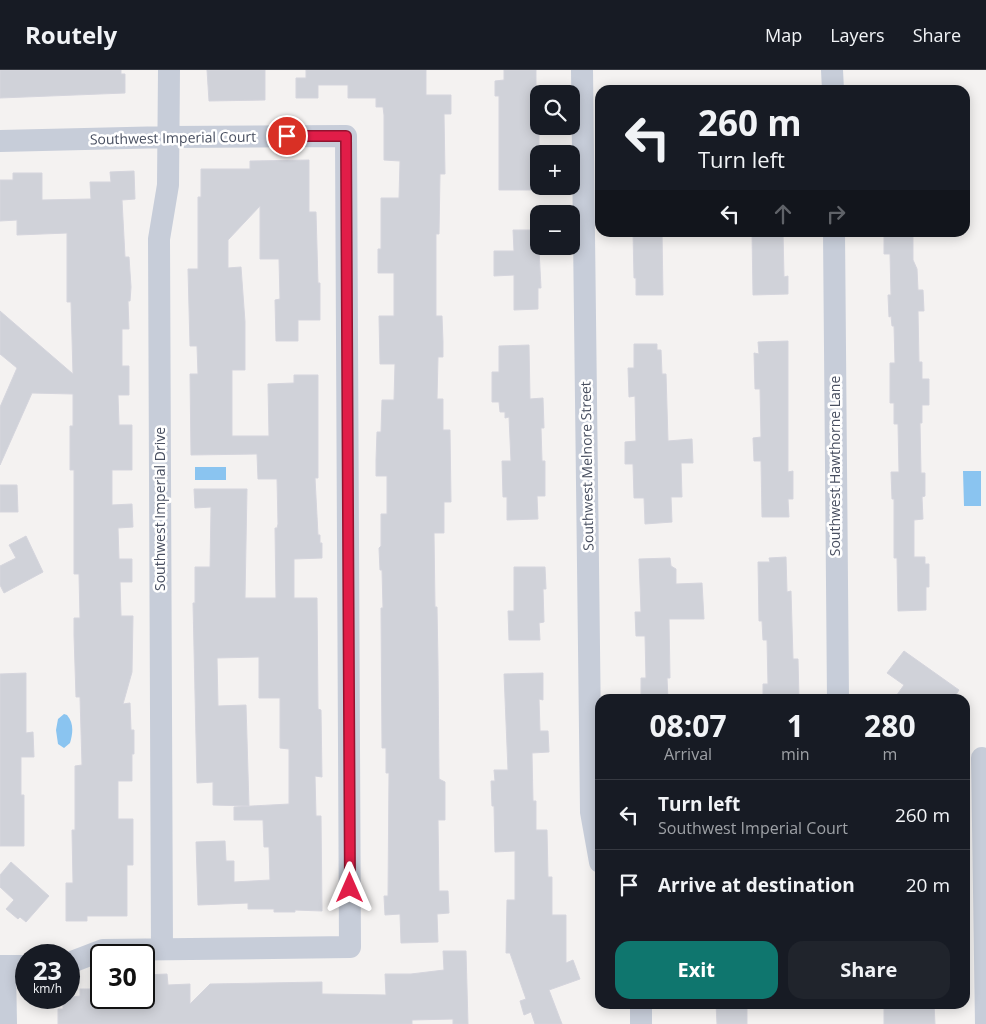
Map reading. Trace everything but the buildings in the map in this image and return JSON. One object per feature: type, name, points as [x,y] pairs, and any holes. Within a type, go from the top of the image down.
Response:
[{"type":"street","name":"Southwest Imperial Drive","points":[[162,949],[159,239],[168,185],[169,70]]},
{"type":"street","name":"Southwest Melnore Street","points":[[582,70],[591,812],[595,834]]},
{"type":"street","points":[[832,70],[833,85]]},
{"type":"street","name":"Southwest Imperial Court","points":[[0,141],[169,137],[346,136],[350,948],[162,949]]},
{"type":"street","name":"Southwest Hawthorne Lane","points":[[834,237],[838,694]]},
{"type":"street","points":[[978,758],[986,1024]]},
{"type":"street","points":[[80,959],[103,950],[162,949]]},
{"type":"street","points":[[6,1024],[10,966]]},
{"type":"street","points":[[640,1009],[641,1024]]},
{"type":"water","points":[[195,467],[226,467],[226,480],[195,480]]},
{"type":"water","points":[[963,471],[981,471],[981,506],[964,506]]},
{"type":"water","points":[[64,714],[71,721],[72,736],[70,743],[64,748],[58,744],[56,730],[58,719]]},
{"type":"route","points":[[287,136],[346,136],[350,888]]}]
